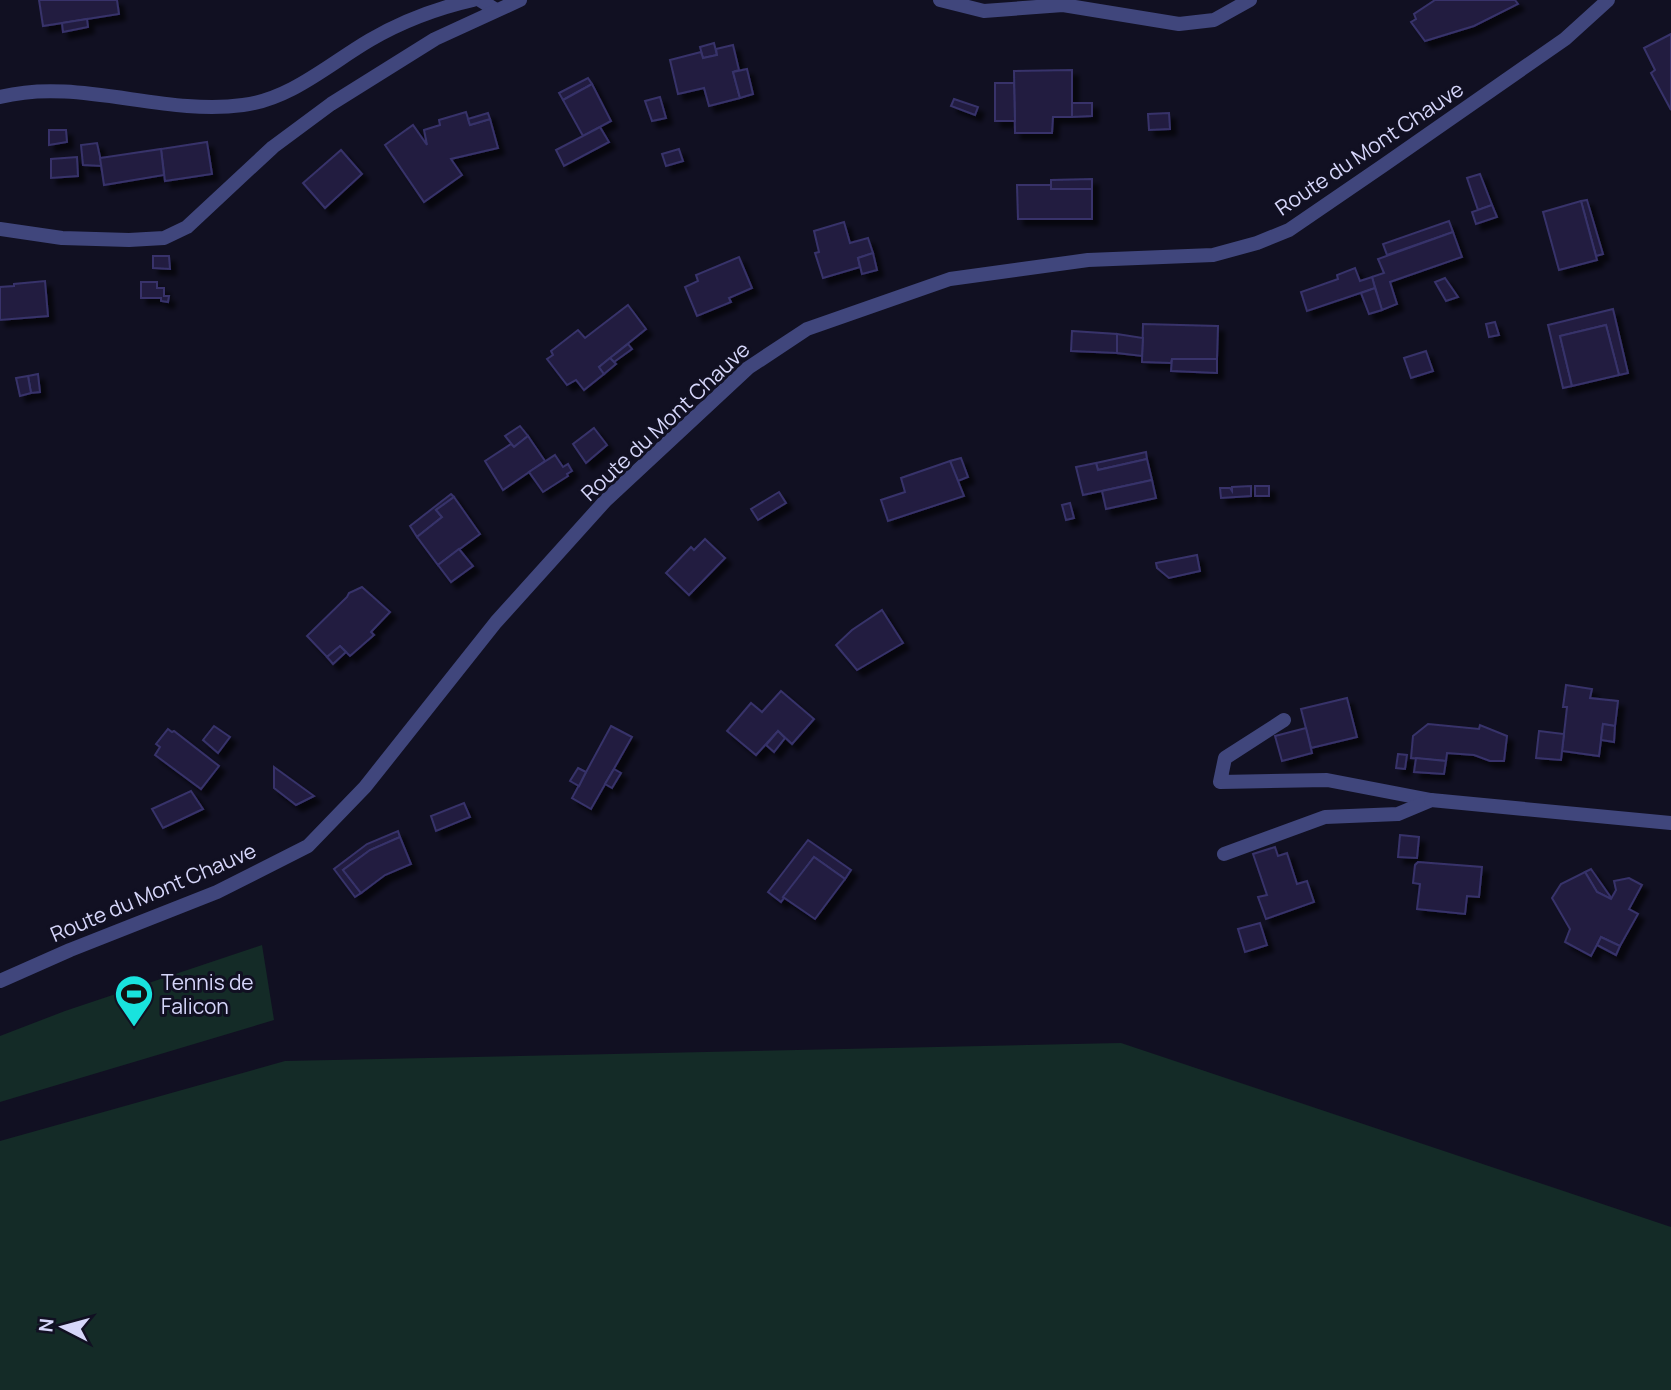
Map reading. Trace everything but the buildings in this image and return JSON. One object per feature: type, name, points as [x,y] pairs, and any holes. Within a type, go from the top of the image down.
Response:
[{"type":"street","points":[[0,97],[45,91],[211,107],[269,100],[289,91],[382,34],[450,5],[473,0]]},
{"type":"street","points":[[480,0],[496,10]]},
{"type":"street","points":[[0,229],[62,238],[128,240],[164,238],[187,228],[273,146],[331,104],[435,39],[518,0]]},
{"type":"street","points":[[940,0],[984,11],[1063,5],[1179,24],[1214,20],[1250,0]]},
{"type":"street","name":"Route du Mont Chauve","points":[[0,981],[217,892],[308,846],[365,787],[496,622],[607,500],[748,368],[807,329],[950,279],[1088,260],[1213,255],[1257,243],[1289,230],[1565,39],[1608,0]]},
{"type":"street","points":[[1284,720],[1225,758],[1220,782],[1327,780],[1431,800],[1671,823]]},
{"type":"street","points":[[1224,854],[1325,817],[1398,814],[1431,800]]},
{"type":"green space","name":"Tennis de Falicon","points":[[262,945],[274,1020],[0,1102],[0,1036],[65,1011]]},
{"type":"green space","points":[[1121,1043],[1671,1227],[1671,1390],[0,1390],[0,1141],[285,1061]]},
{"type":"place","name":"Tennis de Falicon","points":[[134,1028]]}]
